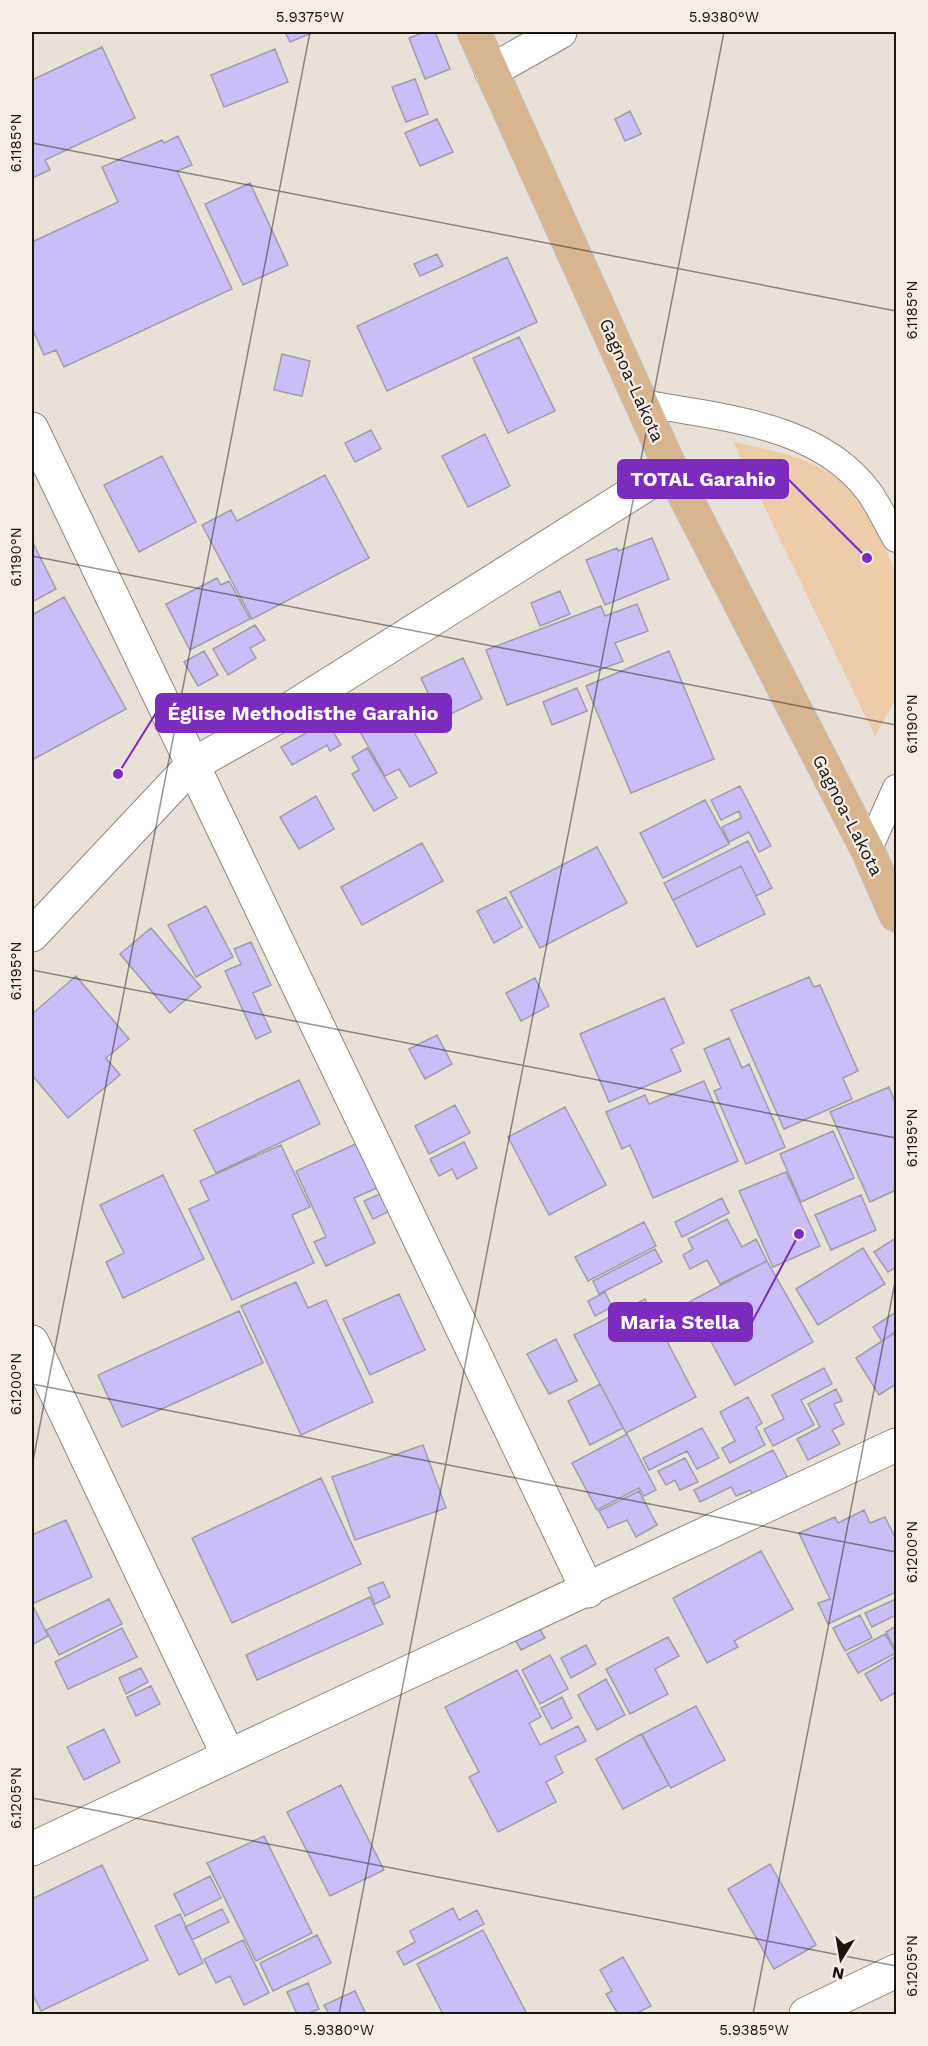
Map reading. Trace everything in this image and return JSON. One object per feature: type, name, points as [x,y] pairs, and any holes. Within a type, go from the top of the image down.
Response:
[{"type":"main road","name":"Gagnoa-Lakota","points":[[474,32],[671,469],[868,852],[897,915]]},
{"type":"street","points":[[491,71],[560,32]]},
{"type":"street","points":[[32,429],[588,1592]]},
{"type":"street","points":[[32,935],[192,765],[273,719],[671,469]]},
{"type":"street","points":[[32,1342],[228,1755]]},
{"type":"street","points":[[32,1849],[228,1755],[588,1592],[897,1445]]},
{"type":"street","points":[[806,2014],[897,1971]]},
{"type":"lane","points":[[643,403],[769,427],[803,439],[832,457],[868,491],[897,539]]},
{"type":"lane","points":[[868,852],[897,788]]},
{"type":"shaded area","points":[[733,442],[793,457],[834,476],[853,493],[882,542],[896,577],[898,675],[896,696],[875,736]]},
{"type":"building","points":[[285,32],[314,32],[290,42]]},
{"type":"building","points":[[425,32],[435,32],[450,69],[425,79],[409,38]]},
{"type":"building","points":[[102,47],[135,118],[45,160],[50,170],[32,178],[32,80]]},
{"type":"building","points":[[275,49],[288,82],[224,107],[211,75]]},
{"type":"building","points":[[415,79],[428,114],[406,122],[392,87]]},
{"type":"building","points":[[630,111],[641,134],[625,141],[615,119]]},
{"type":"building","points":[[437,119],[453,152],[420,166],[405,133]]},
{"type":"building","points":[[178,136],[192,165],[177,171],[232,289],[64,367],[56,350],[44,355],[32,328],[32,242],[118,202],[102,167],[162,140],[164,143]]},
{"type":"building","points":[[250,183],[288,265],[243,285],[205,204]]},
{"type":"building","points":[[437,254],[443,266],[420,276],[414,264]]},
{"type":"building","points":[[507,257],[537,322],[387,391],[357,326]]},
{"type":"building","points":[[519,337],[555,411],[508,433],[473,358]]},
{"type":"building","points":[[282,354],[310,361],[302,396],[274,390]]},
{"type":"building","points":[[371,430],[381,449],[355,462],[345,443]]},
{"type":"building","points":[[485,434],[510,486],[468,507],[442,456]]},
{"type":"building","points":[[162,456],[196,522],[139,552],[104,485]]},
{"type":"building","points":[[325,475],[369,558],[252,619],[202,525],[231,510],[237,521]]},
{"type":"building","points":[[652,538],[669,579],[605,605],[586,560]]},
{"type":"building","points":[[32,541],[56,589],[32,602]]},
{"type":"building","points":[[217,578],[221,585],[229,581],[250,619],[190,650],[166,604]]},
{"type":"building","points":[[560,591],[570,614],[540,626],[531,603]]},
{"type":"building","points":[[64,597],[126,709],[32,760],[32,615]]},
{"type":"building","points":[[637,604],[648,631],[615,643],[623,661],[507,705],[486,650],[601,606],[605,616]]},
{"type":"building","points":[[255,625],[265,640],[250,648],[256,658],[228,675],[213,649]]},
{"type":"building","points":[[204,651],[218,675],[198,686],[184,662]]},
{"type":"building","points":[[669,651],[714,759],[631,793],[586,686]]},
{"type":"building","points":[[463,658],[482,699],[440,719],[421,678]]},
{"type":"building","points":[[577,688],[587,711],[552,725],[543,702]]},
{"type":"building","points":[[396,700],[437,773],[410,787],[399,769],[385,776],[355,723]]},
{"type":"building","points":[[327,721],[341,745],[330,751],[327,745],[292,765],[281,747]]},
{"type":"building","points":[[367,748],[397,798],[374,811],[352,774],[359,770],[352,757]]},
{"type":"building","points":[[740,786],[771,846],[759,852],[749,832],[729,842],[722,827],[741,818],[739,811],[721,820],[711,800]]},
{"type":"building","points":[[316,796],[334,829],[299,849],[280,817]]},
{"type":"building","points":[[705,800],[729,844],[663,878],[640,833]]},
{"type":"building","points":[[748,841],[772,888],[756,896],[741,866],[673,900],[664,883]]},
{"type":"building","points":[[422,843],[443,881],[362,925],[341,887]]},
{"type":"building","points":[[597,847],[627,903],[540,948],[510,892]]},
{"type":"building","points":[[741,866],[765,914],[697,947],[673,900]]},
{"type":"building","points":[[506,897],[522,927],[494,943],[477,911]]},
{"type":"building","points":[[206,906],[233,957],[196,977],[168,925]]},
{"type":"building","points":[[151,928],[201,987],[170,1013],[120,954]]},
{"type":"building","points":[[251,942],[271,985],[253,993],[271,1032],[256,1039],[225,971],[241,964],[234,949]]},
{"type":"building","points":[[76,976],[129,1039],[106,1058],[120,1075],[68,1118],[32,1075],[32,1014]]},
{"type":"building","points":[[809,977],[814,987],[820,985],[858,1071],[843,1078],[852,1099],[784,1129],[731,1010]]},
{"type":"building","points":[[535,978],[549,1006],[521,1021],[506,993]]},
{"type":"building","points":[[664,998],[684,1043],[671,1049],[681,1071],[609,1102],[580,1034]]},
{"type":"building","points":[[437,1035],[452,1064],[425,1079],[409,1049]]},
{"type":"building","points":[[729,1038],[742,1068],[749,1064],[785,1147],[746,1164],[714,1091],[721,1088],[704,1049]]},
{"type":"building","points":[[299,1080],[320,1124],[216,1173],[194,1130]]},
{"type":"building","points":[[704,1081],[738,1161],[653,1198],[630,1145],[622,1149],[606,1112],[645,1095],[649,1104]]},
{"type":"building","points":[[889,1087],[896,1105],[896,1190],[870,1202],[830,1112]]},
{"type":"building","points":[[455,1105],[470,1133],[429,1154],[415,1126]]},
{"type":"building","points":[[565,1107],[606,1185],[549,1215],[508,1137]]},
{"type":"building","points":[[833,1131],[854,1178],[801,1202],[780,1154]]},
{"type":"building","points":[[464,1142],[477,1168],[457,1179],[452,1169],[439,1176],[430,1159]]},
{"type":"building","points":[[358,1143],[379,1187],[354,1198],[375,1243],[326,1266],[314,1242],[326,1237],[296,1171]]},
{"type":"building","points":[[281,1145],[310,1207],[292,1215],[314,1263],[232,1300],[189,1209],[209,1200],[200,1181]]},
{"type":"building","points":[[786,1172],[820,1246],[773,1267],[739,1191]]},
{"type":"building","points":[[163,1175],[204,1259],[123,1298],[106,1262],[124,1253],[100,1205]]},
{"type":"building","points":[[389,1190],[398,1207],[373,1219],[364,1201]]},
{"type":"building","points":[[861,1195],[876,1230],[831,1250],[815,1215]]},
{"type":"building","points":[[722,1198],[729,1213],[682,1237],[675,1222]]},
{"type":"building","points":[[727,1219],[742,1247],[756,1239],[767,1261],[720,1284],[707,1260],[690,1269],[683,1255],[693,1249],[688,1239]]},
{"type":"building","points":[[644,1222],[656,1246],[588,1281],[575,1257]]},
{"type":"building","points":[[894,1239],[896,1267],[888,1272],[874,1252]]},
{"type":"building","points":[[863,1248],[885,1284],[818,1325],[796,1289]]},
{"type":"building","points":[[655,1249],[662,1262],[599,1294],[593,1281]]},
{"type":"building","points":[[767,1261],[813,1342],[735,1385],[689,1302]]},
{"type":"building","points":[[296,1282],[308,1308],[326,1300],[373,1402],[301,1435],[241,1306]]},
{"type":"building","points":[[605,1292],[612,1307],[595,1316],[588,1301]]},
{"type":"building","points":[[399,1294],[425,1350],[370,1375],[343,1319]]},
{"type":"building","points":[[645,1299],[696,1397],[626,1433],[574,1335]]},
{"type":"building","points":[[239,1311],[263,1363],[122,1427],[98,1375]]},
{"type":"building","points":[[896,1312],[896,1331],[882,1341],[873,1327]]},
{"type":"building","points":[[896,1332],[896,1384],[879,1395],[856,1358]]},
{"type":"building","points":[[556,1339],[577,1381],[549,1394],[527,1354]]},
{"type":"building","points":[[824,1368],[832,1384],[801,1400],[814,1425],[773,1446],[764,1429],[784,1419],[772,1395]]},
{"type":"building","points":[[600,1384],[623,1428],[590,1445],[568,1401]]},
{"type":"building","points":[[836,1389],[842,1401],[834,1404],[844,1424],[832,1430],[840,1444],[808,1460],[797,1439],[820,1427],[808,1404]]},
{"type":"building","points":[[748,1397],[762,1423],[756,1427],[765,1445],[730,1463],[722,1448],[735,1441],[720,1412]]},
{"type":"building","points":[[702,1428],[719,1458],[697,1469],[687,1451],[649,1470],[643,1458]]},
{"type":"building","points":[[627,1434],[656,1490],[644,1496],[639,1488],[597,1510],[572,1463]]},
{"type":"building","points":[[423,1445],[446,1508],[355,1540],[332,1477]]},
{"type":"building","points":[[773,1450],[793,1488],[759,1506],[750,1490],[736,1496],[731,1487],[700,1502],[694,1490]]},
{"type":"building","points":[[685,1458],[698,1482],[680,1490],[675,1480],[666,1485],[658,1471]]},
{"type":"building","points":[[321,1478],[361,1564],[232,1623],[192,1538]]},
{"type":"building","points":[[639,1491],[657,1525],[636,1537],[627,1520],[608,1528],[599,1511]]},
{"type":"building","points":[[864,1510],[870,1523],[885,1517],[896,1539],[896,1592],[828,1624],[818,1603],[830,1599],[799,1533],[835,1517],[838,1523]]},
{"type":"building","points":[[66,1520],[92,1577],[32,1604],[32,1535]]},
{"type":"building","points":[[761,1551],[793,1609],[734,1641],[738,1647],[707,1663],[673,1598]]},
{"type":"building","points":[[383,1582],[390,1597],[375,1604],[368,1588]]},
{"type":"building","points":[[370,1597],[383,1624],[257,1680],[246,1655]]},
{"type":"building","points":[[109,1599],[122,1624],[59,1655],[46,1630]]},
{"type":"building","points":[[896,1599],[896,1615],[872,1627],[865,1613]]},
{"type":"building","points":[[34,1608],[48,1636],[32,1645],[32,1609]]},
{"type":"building","points":[[860,1615],[872,1638],[845,1651],[833,1628]]},
{"type":"building","points":[[538,1626],[545,1638],[521,1650],[514,1638]]},
{"type":"building","points":[[896,1626],[896,1651],[886,1632]]},
{"type":"building","points":[[122,1628],[137,1657],[68,1689],[55,1662]]},
{"type":"building","points":[[885,1634],[896,1653],[858,1673],[847,1654]]},
{"type":"building","points":[[668,1637],[679,1656],[655,1669],[668,1694],[630,1714],[606,1669]]},
{"type":"building","points":[[586,1645],[596,1664],[571,1678],[561,1658]]},
{"type":"building","points":[[550,1655],[568,1689],[540,1704],[522,1670]]},
{"type":"building","points":[[896,1656],[896,1692],[881,1701],[865,1674]]},
{"type":"building","points":[[141,1668],[148,1682],[126,1694],[119,1678]]},
{"type":"building","points":[[517,1670],[541,1717],[529,1723],[540,1745],[578,1726],[586,1741],[555,1756],[563,1773],[546,1782],[556,1802],[498,1832],[469,1777],[479,1772],[445,1707]]},
{"type":"building","points":[[606,1679],[625,1715],[597,1730],[578,1695]]},
{"type":"building","points":[[151,1686],[160,1704],[136,1716],[127,1697]]},
{"type":"building","points":[[562,1697],[572,1718],[552,1729],[541,1708]]},
{"type":"building","points":[[696,1706],[725,1760],[671,1788],[642,1734]]},
{"type":"building","points":[[104,1729],[120,1762],[84,1780],[67,1747]]},
{"type":"building","points":[[641,1734],[669,1785],[623,1809],[596,1759]]},
{"type":"building","points":[[341,1785],[384,1870],[330,1896],[287,1812]]},
{"type":"building","points":[[264,1836],[312,1933],[256,1961],[207,1863]]},
{"type":"building","points":[[770,1864],[816,1945],[774,1969],[728,1889]]},
{"type":"building","points":[[102,1865],[148,1960],[41,2011],[32,1993],[32,1899]]},
{"type":"building","points":[[210,1876],[221,1898],[185,1916],[174,1894]]},
{"type":"building","points":[[453,1908],[459,1920],[477,1910],[484,1924],[404,1965],[397,1952],[415,1942],[410,1931]]},
{"type":"building","points":[[222,1909],[229,1922],[192,1940],[185,1927]]},
{"type":"building","points":[[180,1914],[203,1963],[179,1975],[155,1926]]},
{"type":"building","points":[[483,1930],[527,2014],[443,2014],[417,1964]]},
{"type":"building","points":[[317,1935],[331,1963],[273,1991],[260,1963]]},
{"type":"building","points":[[243,1940],[269,1993],[244,2005],[230,1976],[216,1983],[204,1959]]},
{"type":"building","points":[[623,1957],[651,2006],[635,2014],[618,2014],[606,1994],[612,1991],[600,1970]]},
{"type":"building","points":[[308,1983],[319,2009],[306,2014],[297,2014],[287,1992]]},
{"type":"building","points":[[355,1991],[366,2014],[329,2014],[324,2005]]},
{"type":"place","name":"TOTAL Garahio","points":[[867,558]]},
{"type":"place","name":"Église Methodisthe Garahio","points":[[118,774]]},
{"type":"place","name":"Maria Stella","points":[[799,1234]]}]
